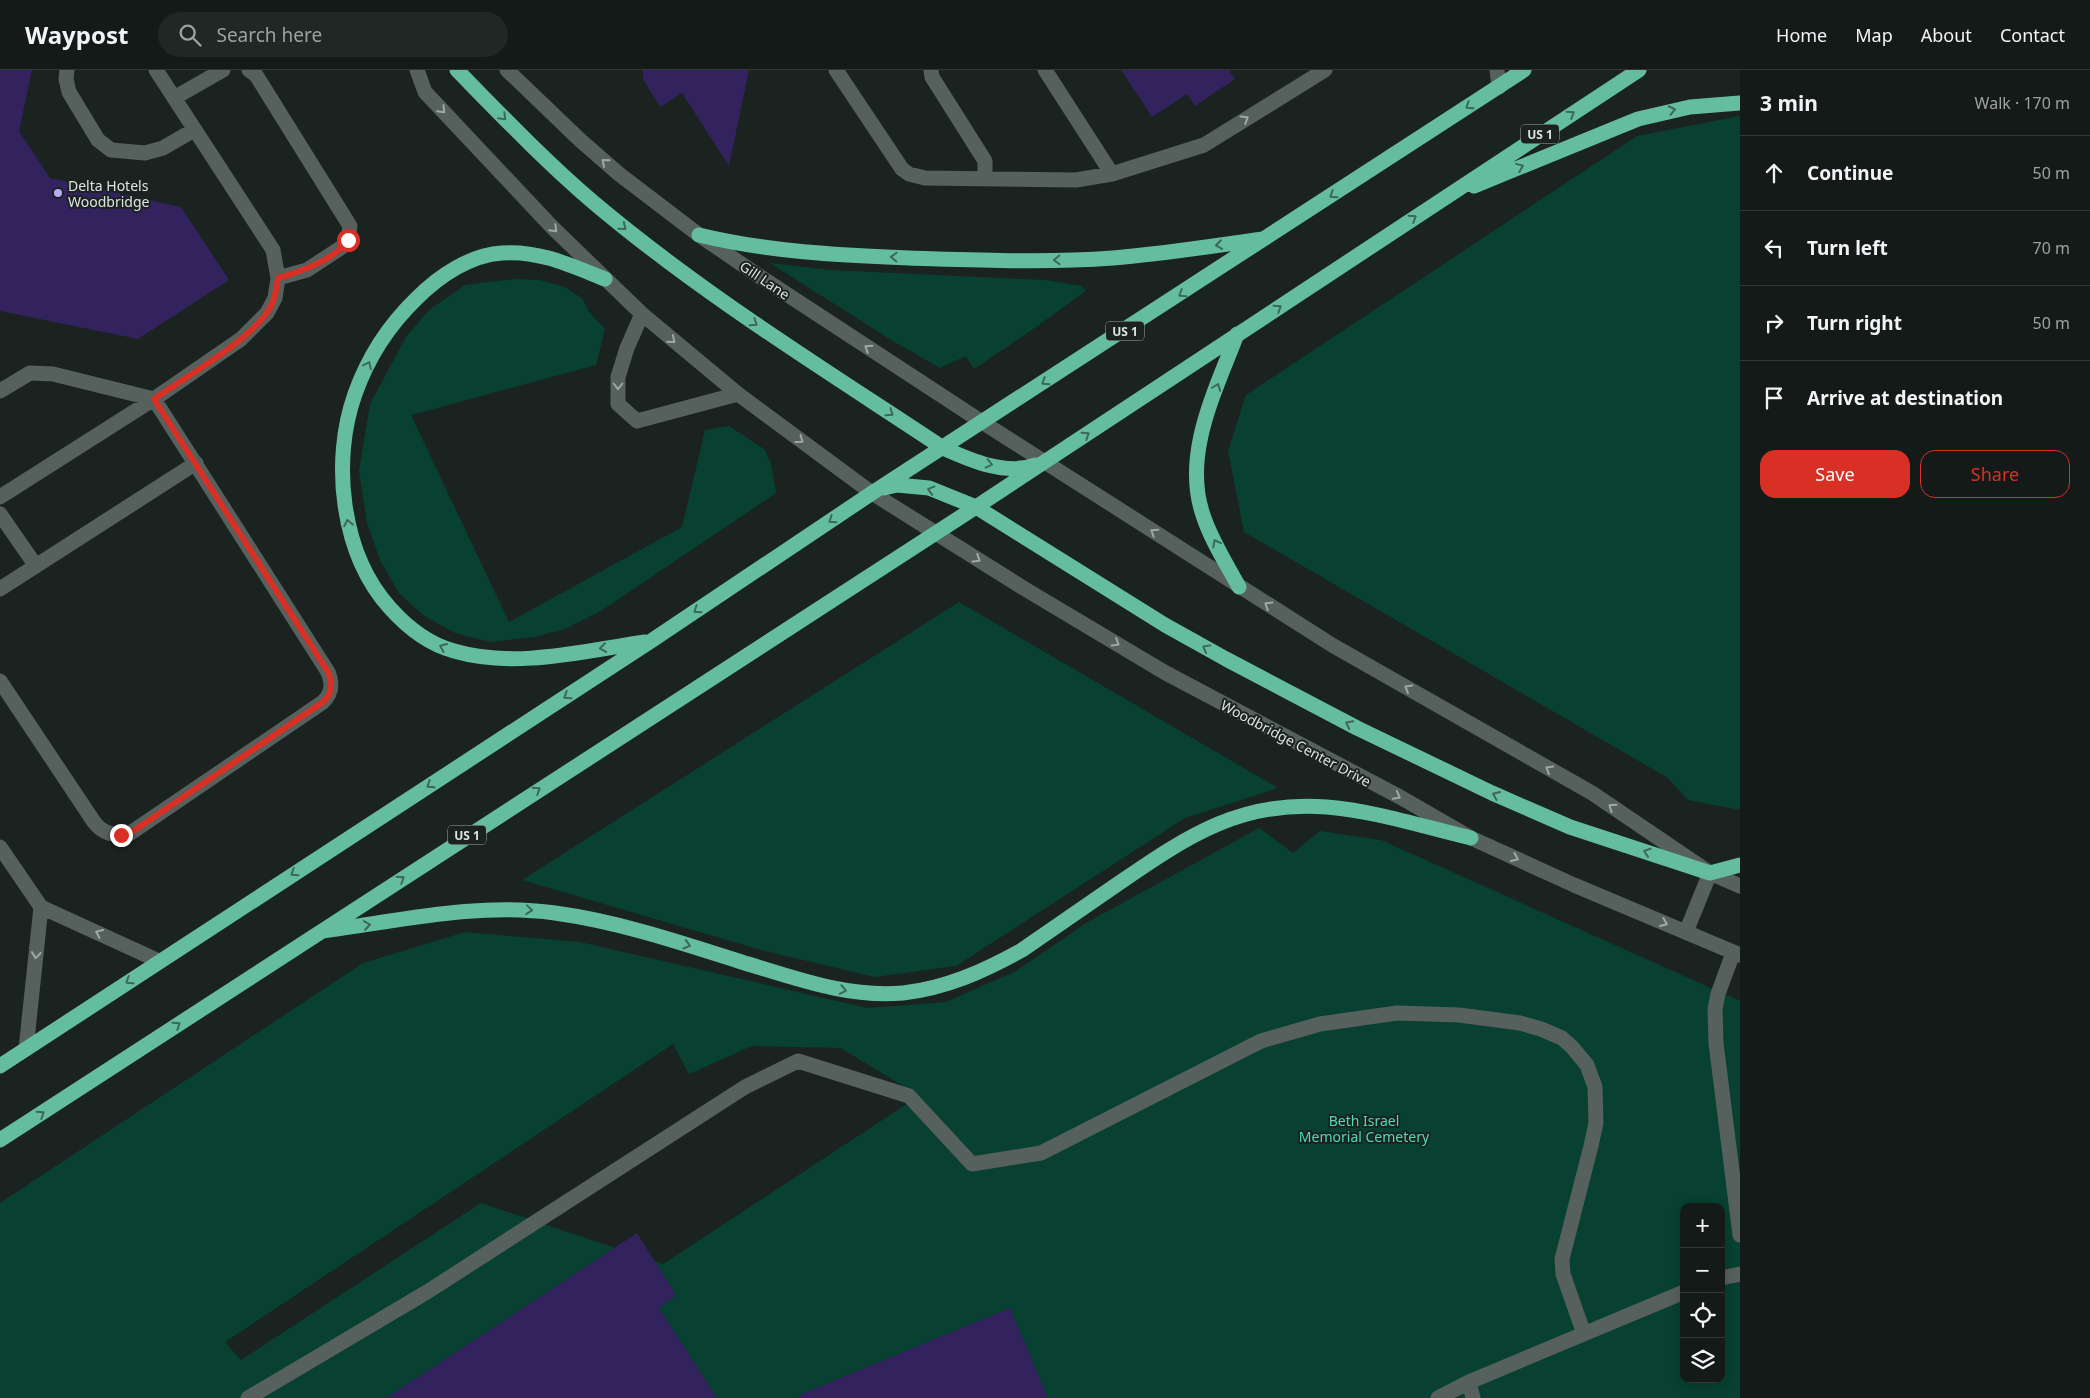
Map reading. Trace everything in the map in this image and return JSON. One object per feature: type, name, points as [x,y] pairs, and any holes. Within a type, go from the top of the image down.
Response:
[{"type":"highway","points":[[457,70],[592,202],[644,243],[753,322],[943,448],[972,460],[1004,468],[1027,468],[1045,462]]},
{"type":"highway","name":"US 1","points":[[0,1066],[651,641],[872,493],[1524,70]]},
{"type":"highway","name":"US 1","points":[[0,1140],[1045,462],[1638,70]]},
{"type":"highway","points":[[1442,199],[1638,120],[1690,107],[1740,103]]},
{"type":"highway","points":[[699,235],[732,243],[789,251],[849,256],[1020,261],[1113,258],[1267,238]]},
{"type":"highway","points":[[605,279],[541,256],[502,253],[485,256],[464,264],[444,275],[424,291],[387,331],[375,351],[355,395],[347,424],[344,450],[345,507],[350,533],[358,555],[367,576],[380,597],[412,629],[438,645],[475,656],[506,659],[549,656],[651,641]]},
{"type":"highway","points":[[1237,334],[1205,420],[1197,477],[1203,514],[1239,586]]},
{"type":"highway","points":[[872,493],[885,487],[897,485],[929,488],[976,507],[1165,625],[1293,695],[1492,793],[1570,827],[1710,873],[1740,865]]},
{"type":"highway","points":[[319,932],[487,909],[521,909],[556,913],[611,924],[668,939],[785,975],[847,991],[875,994],[902,993],[956,982],[998,964],[1022,950],[1166,851],[1216,824],[1242,814],[1284,807],[1326,807],[1367,813],[1471,838]]},
{"type":"street","points":[[67,70],[66,79],[69,92],[98,140],[111,150],[145,153],[163,148],[194,130]]},
{"type":"street","points":[[0,497],[154,399],[241,339],[267,313],[275,298],[278,278],[273,250],[156,70]]},
{"type":"street","points":[[174,98],[223,70]]},
{"type":"street","points":[[249,70],[256,75],[350,226],[348,240],[342,247],[307,270],[278,278]]},
{"type":"street","points":[[417,70],[425,92],[552,227],[642,314],[738,394],[872,493]]},
{"type":"street","name":"Gill Lane","points":[[507,70],[593,152],[699,235],[766,281],[1045,462]]},
{"type":"street","points":[[836,70],[902,169],[909,174],[924,178],[1076,180],[1112,174],[1204,145],[1325,70]]},
{"type":"street","points":[[931,70],[932,77],[985,161],[985,178]]},
{"type":"street","points":[[1045,70],[1112,174]]},
{"type":"street","points":[[1497,70],[1499,87]]},
{"type":"street","points":[[642,314],[627,348],[618,377],[618,404],[637,421],[738,394]]},
{"type":"street","points":[[0,391],[30,373],[53,374],[154,399],[328,672],[332,683],[327,699],[268,742],[129,834],[114,835],[103,831],[94,822],[0,681]]},
{"type":"street","points":[[1045,462],[1332,645],[1592,793],[1710,873],[1740,886]]},
{"type":"street","points":[[0,589],[196,463]]},
{"type":"street","name":"Woodbridge Center Drive","points":[[872,493],[1164,672],[1400,797],[1471,838],[1737,954]]},
{"type":"street","points":[[0,514],[36,566]]},
{"type":"street","points":[[0,847],[41,907],[159,961]]},
{"type":"street","points":[[1686,932],[1710,873]]},
{"type":"street","points":[[26,1049],[41,907]]},
{"type":"street","points":[[1737,954],[1718,994],[1716,1043],[1740,1235]]},
{"type":"street","points":[[248,1398],[427,1292],[745,1087],[798,1061],[909,1096],[972,1164],[1041,1153],[1261,1041],[1320,1024],[1397,1013],[1459,1016],[1520,1024],[1541,1029],[1562,1038],[1588,1065],[1595,1087],[1596,1123],[1562,1259],[1562,1274],[1584,1334]]},
{"type":"street","points":[[1725,1277],[1740,1274]]},
{"type":"street","points":[[1438,1398],[1469,1382],[1682,1293]]},
{"type":"street","points":[[1469,1382],[1473,1398]]},
{"type":"green space","points":[[1740,116],[1740,810],[1688,800],[1668,778],[1244,532],[1228,451],[1246,395],[1637,136]]},
{"type":"green space","points":[[770,263],[830,270],[1045,280],[1082,286],[1086,291],[974,369],[966,356],[940,368],[891,340]]},
{"type":"green space","points":[[513,279],[539,280],[565,287],[583,299],[589,312],[605,329],[596,365],[411,415],[509,622],[682,527],[705,430],[729,426],[764,449],[771,463],[776,493],[601,611],[565,629],[534,637],[489,642],[455,633],[423,615],[399,593],[380,560],[367,523],[359,471],[370,404],[406,337],[429,310],[465,285]]},
{"type":"green space","points":[[959,602],[1278,788],[1185,818],[956,966],[875,977],[761,950],[522,880]]},
{"type":"green space","name":"Beth Israel Memorial Cemetery","points":[[1259,828],[1293,853],[1320,831],[1381,840],[1740,1001],[1740,1398],[0,1398],[0,1203],[363,963],[465,932],[580,942],[867,1008],[946,1002],[1016,971],[1086,923]],"holes":[[[673,1044],[689,1074],[752,1046],[841,1048],[919,1096],[663,1264],[481,1203],[241,1360],[225,1342]]]},
{"type":"building","name":"Delta Hotels Woodbridge","points":[[0,70],[32,70],[19,131],[50,178],[181,207],[229,280],[138,339],[0,311]]},
{"type":"building","points":[[643,70],[749,70],[729,166],[682,93],[660,107],[643,79]]},
{"type":"building","points":[[1121,70],[1229,70],[1235,79],[1195,106],[1187,94],[1152,117]]},
{"type":"building","points":[[637,1233],[676,1295],[659,1308],[717,1398],[386,1398]]},
{"type":"building","points":[[1010,1308],[1048,1398],[800,1398],[799,1395]]},
{"type":"place","name":"Delta Hotels Woodbridge","points":[[58,193]]},
{"type":"route","points":[[121,835],[129,834],[268,742],[327,699],[330,694],[332,683],[328,672],[154,399],[241,339],[267,313],[275,298],[278,278],[307,270],[342,247],[348,240]]}]
